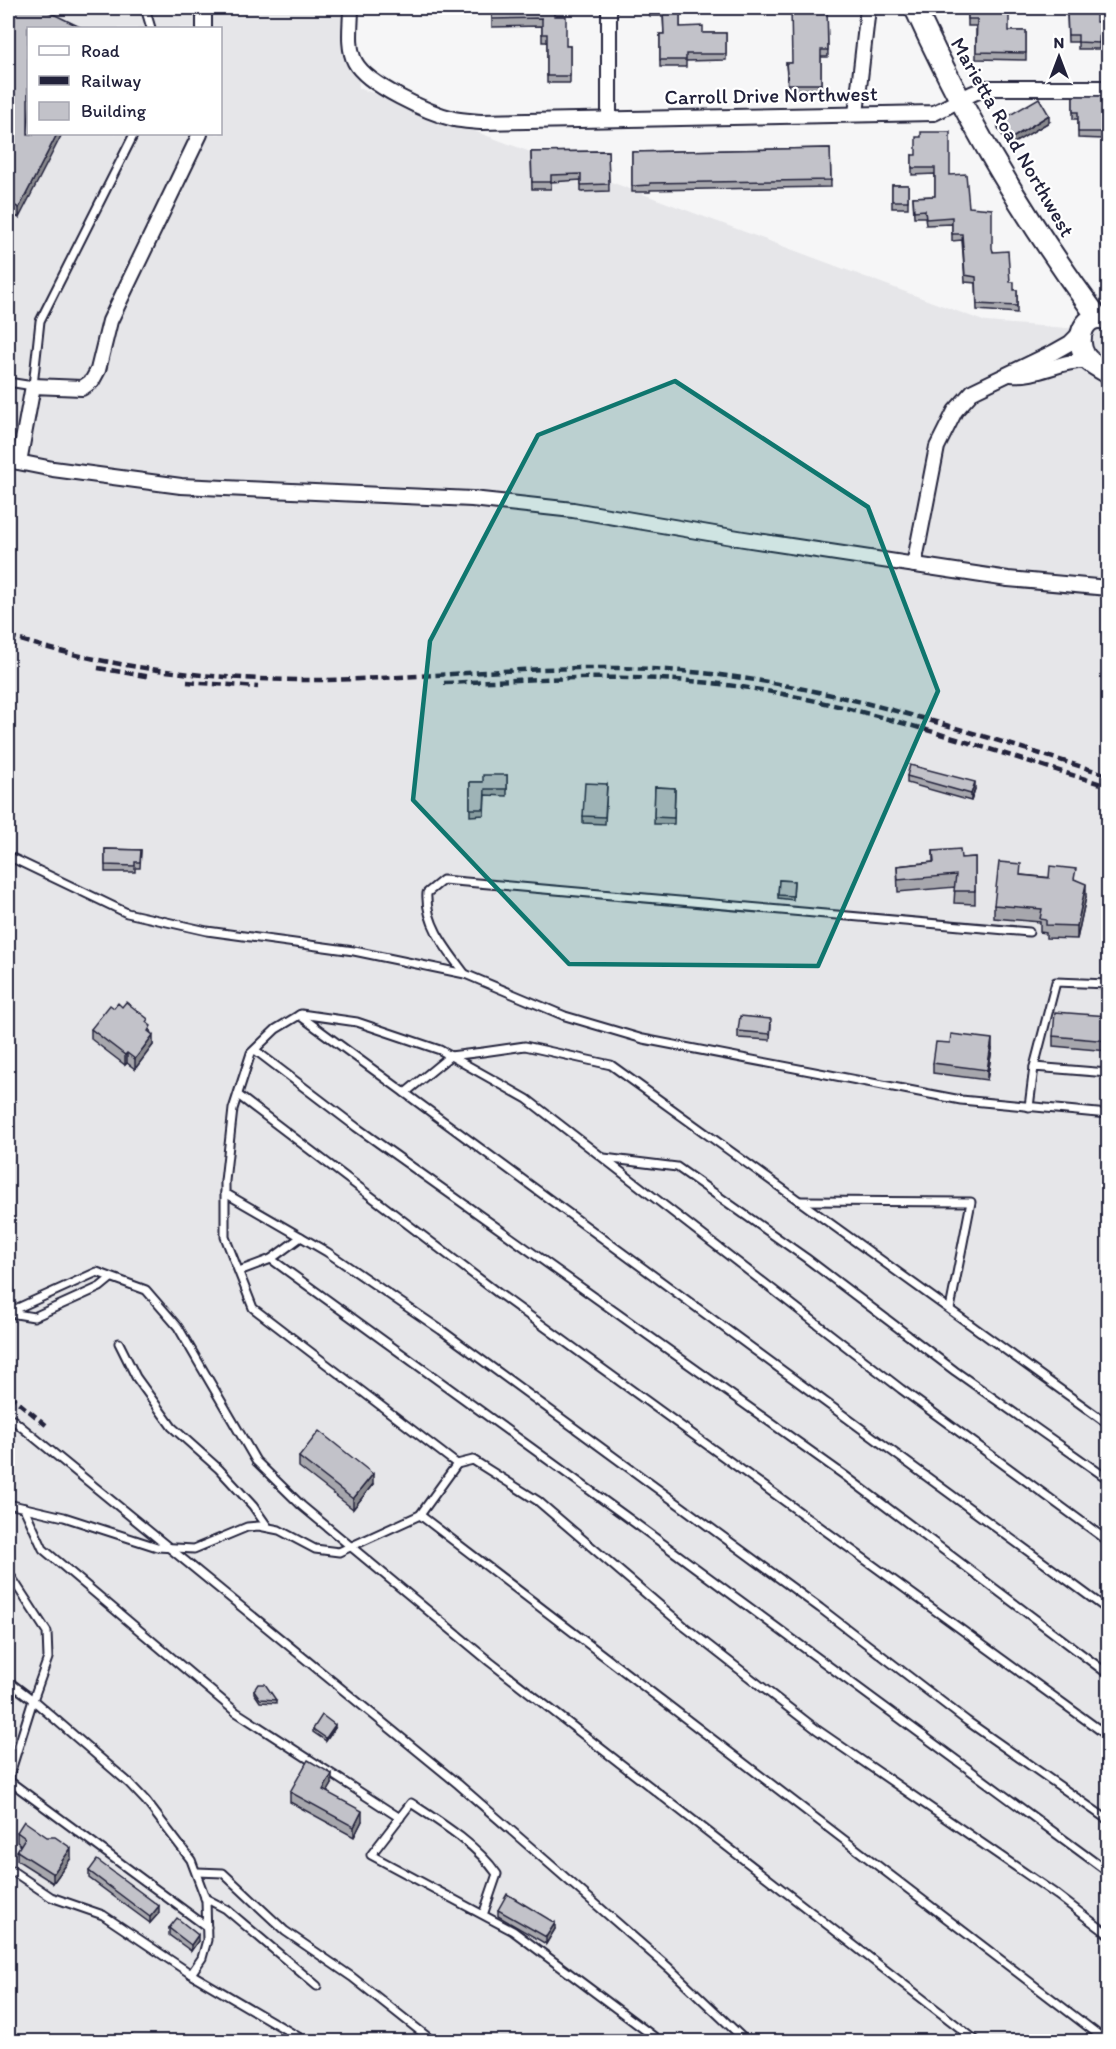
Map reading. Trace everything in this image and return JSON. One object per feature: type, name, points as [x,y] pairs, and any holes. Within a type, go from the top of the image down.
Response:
[{"type":"main road","name":"Marietta Road Northwest","points":[[915,8],[961,101],[1032,223],[1098,321]]},
{"type":"main road","points":[[1098,321],[1081,345],[1101,366]]},
{"type":"street","points":[[204,8],[204,27]]},
{"type":"street","name":"Carroll Drive Northwest","points":[[351,8],[351,49],[354,62],[362,72],[388,89],[430,111],[454,119],[481,122],[934,113],[961,101],[974,92],[987,88],[1108,88]]},
{"type":"street","points":[[609,8],[609,119]]},
{"type":"street","points":[[856,114],[868,8]]},
{"type":"street","points":[[200,135],[110,321],[98,370],[92,381],[82,388],[33,386],[13,461],[181,486],[472,499],[573,510],[1008,579],[1108,588]]},
{"type":"street","points":[[914,565],[937,447],[950,420],[973,391],[1070,343],[1098,321]]},
{"type":"street","points":[[1011,374],[1024,376],[1068,362],[1101,366]]},
{"type":"lane","points":[[145,8],[151,27]]},
{"type":"lane","points":[[8,382],[33,386],[40,321],[133,135]]},
{"type":"lane","points":[[8,856],[126,913],[207,931],[354,951],[465,974],[565,1016],[643,1039],[961,1100],[1108,1114]]},
{"type":"lane","points":[[465,974],[444,946],[426,910],[427,893],[443,880],[1029,932]]},
{"type":"lane","points":[[1029,1107],[1034,1067],[1056,982],[1108,984]]},
{"type":"lane","points":[[299,1015],[1108,1610]]},
{"type":"lane","points":[[457,1464],[254,1308],[225,1237],[225,1194],[233,1109],[255,1050],[276,1029],[299,1015],[357,1022],[450,1056],[527,1099],[900,1389],[1108,1541]]},
{"type":"lane","points":[[405,1093],[450,1056],[525,1046],[611,1065],[1108,1424]]},
{"type":"lane","points":[[255,1050],[366,1134],[844,1475],[1108,1674]]},
{"type":"lane","points":[[1034,1067],[1108,1073]]},
{"type":"lane","points":[[238,1095],[498,1293],[1108,1736]]},
{"type":"lane","points":[[603,1158],[677,1167],[806,1258],[955,1371],[1108,1479]]},
{"type":"lane","points":[[225,1194],[301,1237],[441,1330],[820,1608],[967,1721],[1108,1820]]},
{"type":"lane","points":[[801,1201],[971,1202],[950,1309]]},
{"type":"lane","points":[[239,1271],[271,1259],[301,1237]]},
{"type":"lane","points":[[271,1259],[624,1515],[1108,1872]]},
{"type":"lane","points":[[8,1312],[97,1272],[146,1290],[178,1327],[256,1461],[302,1506],[490,1662],[978,2042]]},
{"type":"lane","points":[[8,1312],[34,1317],[100,1287],[111,1278]]},
{"type":"lane","points":[[119,1343],[136,1377],[172,1427],[219,1469],[253,1506],[267,1526]]},
{"type":"lane","points":[[13,1420],[166,1548],[474,1798],[669,1968],[747,2042]]},
{"type":"lane","points":[[8,1504],[64,1517],[157,1547],[194,1549],[247,1527],[267,1526],[327,1553],[339,1552],[420,1515],[457,1464],[473,1460],[538,1501],[685,1627],[816,1729],[1057,1895],[1108,1934]]},
{"type":"lane","points":[[24,1508],[43,1549],[236,1712],[400,1818]]},
{"type":"lane","points":[[420,1515],[1108,2042]]},
{"type":"lane","points":[[8,1572],[47,1632],[48,1658],[8,1780],[207,1927]]},
{"type":"lane","points":[[8,1681],[33,1700],[146,1801],[191,1860],[205,1898],[207,1927],[207,1940],[202,1958],[191,1974]]},
{"type":"lane","points":[[483,1916],[497,1874],[490,1864],[411,1803],[371,1855],[483,1916],[513,1931],[661,2042]]},
{"type":"lane","points":[[8,1868],[51,1897],[103,1916],[191,1974],[307,2042]]},
{"type":"lane","points":[[197,1872],[223,1873],[285,1931],[352,1977],[434,2042]]},
{"type":"lane","points":[[205,1898],[226,1909],[317,1986]]},
{"type":"highlighted area","points":[[675,381],[868,507],[938,691],[818,966],[569,964],[413,800],[430,641],[538,435]]},
{"type":"shaded area","points":[[8,8],[356,8],[359,88],[986,322],[1108,331],[1108,2041],[8,2042]]},
{"type":"building","points":[[8,8],[41,8],[80,27],[27,27],[27,135],[56,135],[19,208],[8,202]]},
{"type":"building","points":[[492,8],[554,8],[554,16],[566,16],[566,46],[570,46],[570,76],[547,76],[547,34],[542,34],[542,18],[492,19]]},
{"type":"building","points":[[650,8],[680,8],[680,27],[703,26],[703,33],[726,33],[726,54],[686,54],[686,60],[660,60],[660,34],[664,34],[663,9],[650,10]]},
{"type":"building","points":[[791,8],[827,8],[828,50],[821,50],[821,84],[788,84],[786,63],[792,63]]},
{"type":"building","points":[[968,8],[1009,8],[1009,31],[1026,31],[1026,53],[976,52],[977,19],[968,19]]},
{"type":"building","points":[[1067,12],[1096,14],[1096,22],[1100,22],[1099,43],[1078,42],[1078,35],[1068,35]]},
{"type":"building","points":[[1073,96],[1103,96],[1103,132],[1078,132],[1078,112],[1073,112]]},
{"type":"building","points":[[1039,98],[1049,115],[1009,140],[998,122]]},
{"type":"building","points":[[921,132],[950,132],[950,175],[966,174],[969,207],[992,209],[993,252],[1008,251],[1010,282],[1014,282],[1014,290],[1017,290],[1017,306],[977,304],[976,277],[965,275],[962,234],[952,234],[952,217],[926,219],[925,210],[914,211],[913,197],[935,196],[935,168],[912,168],[912,155],[916,155],[916,137],[921,137]]},
{"type":"building","points":[[830,148],[831,180],[650,183],[650,185],[632,186],[632,152]]},
{"type":"building","points":[[608,151],[609,184],[581,185],[581,174],[551,175],[551,182],[532,182],[531,152]]},
{"type":"building","points":[[892,185],[908,185],[908,201],[892,201]]},
{"type":"building","points":[[910,765],[975,782],[971,794],[907,776]]},
{"type":"building","points":[[483,775],[507,775],[507,789],[485,789],[484,809],[470,809],[470,782],[483,782]]},
{"type":"building","points":[[585,783],[607,784],[605,817],[583,816]]},
{"type":"building","points":[[655,787],[675,788],[674,818],[654,817]]},
{"type":"building","points":[[105,849],[141,850],[140,862],[135,862],[135,866],[105,865]]},
{"type":"building","points":[[960,849],[961,858],[975,857],[975,891],[954,891],[956,875],[898,880],[897,866],[934,862],[933,851]]},
{"type":"building","points":[[999,862],[1021,864],[1020,875],[1049,878],[1050,866],[1076,869],[1074,879],[1086,884],[1077,926],[1046,925],[1046,920],[1040,919],[1042,909],[994,905]]},
{"type":"building","points":[[779,880],[794,881],[793,896],[778,895]]},
{"type":"building","points":[[126,1002],[148,1019],[146,1022],[151,1026],[148,1031],[153,1035],[135,1059],[127,1053],[125,1055],[91,1029],[110,1005],[114,1008],[118,1003],[122,1007]]},
{"type":"building","points":[[1055,1012],[1108,1016],[1108,1041],[1053,1036]]},
{"type":"building","points":[[740,1016],[771,1019],[770,1034],[738,1031]]},
{"type":"building","points":[[951,1034],[992,1039],[987,1070],[933,1063],[936,1042],[950,1043]]},
{"type":"building","points":[[319,1431],[373,1474],[353,1499],[299,1457]]},
{"type":"building","points":[[258,1684],[265,1684],[276,1700],[260,1699],[254,1690]]},
{"type":"building","points":[[322,1715],[335,1725],[326,1738],[313,1729]]},
{"type":"building","points":[[308,1760],[332,1774],[323,1790],[362,1811],[354,1827],[290,1792]]},
{"type":"building","points":[[24,1821],[47,1837],[55,1837],[71,1848],[53,1874],[17,1851],[25,1838],[17,1832]]},
{"type":"building","points":[[97,1860],[159,1906],[150,1917],[89,1871]]},
{"type":"building","points":[[507,1894],[555,1923],[546,1937],[498,1910]]},
{"type":"building","points":[[177,1918],[198,1935],[191,1945],[169,1928]]},
{"type":"railway","points":[[8,636],[124,665],[244,678],[365,679],[568,668],[650,669],[709,674],[825,693],[882,707],[1108,775]]},
{"type":"railway","points":[[98,668],[151,677]]},
{"type":"railway","points":[[444,683],[628,678],[690,681],[742,687],[795,696],[901,723],[1108,786]]},
{"type":"railway","points":[[187,682],[258,687]]},
{"type":"railway","points":[[8,1394],[46,1425]]}]
